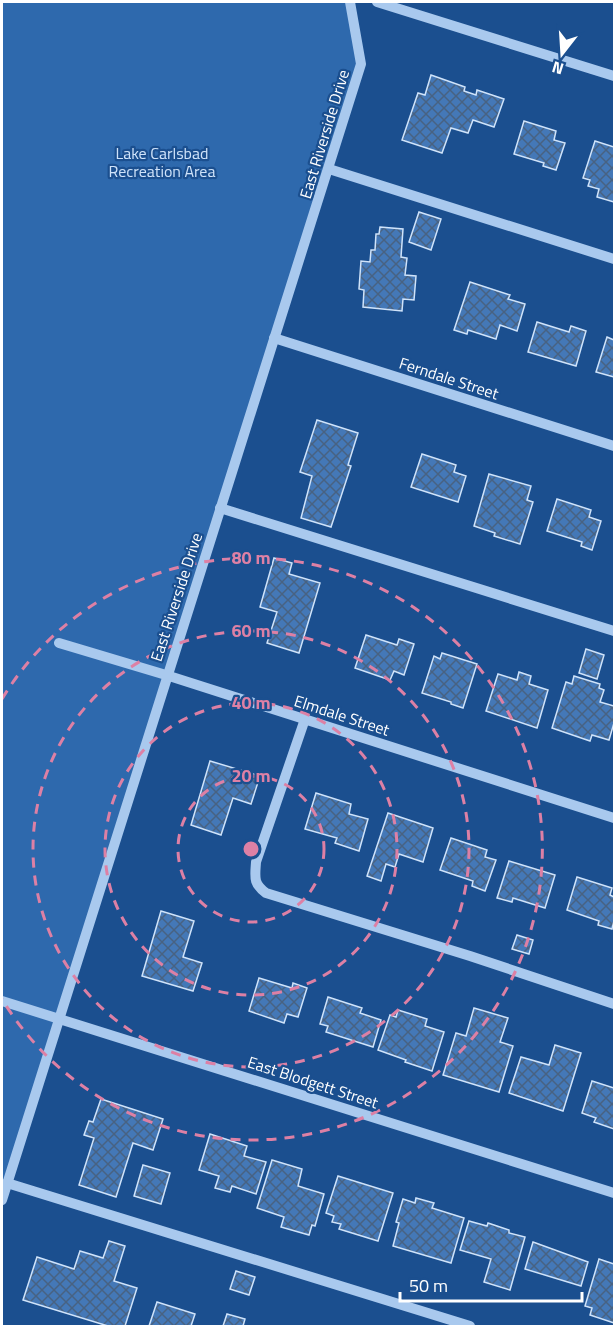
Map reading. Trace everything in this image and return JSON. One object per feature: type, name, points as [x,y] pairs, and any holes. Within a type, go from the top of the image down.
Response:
[{"type":"street","name":"East Riverside Drive","points":[[2,1200],[166,675],[361,64],[350,2]]},
{"type":"street","points":[[377,2],[615,76]]},
{"type":"street","points":[[329,169],[615,259]]},
{"type":"street","name":"Ferndale Street","points":[[274,338],[615,446]]},
{"type":"street","points":[[220,508],[615,631]]},
{"type":"street","name":"Elmdale Street","points":[[59,643],[615,818]]},
{"type":"street","points":[[305,719],[256,862],[255,880],[258,886],[266,893],[615,1004]]},
{"type":"street","name":"East Blodgett Street","points":[[2,1001],[615,1193]]},
{"type":"street","points":[[7,1183],[470,1326]]},
{"type":"green space","name":"Lake Carlsbad Recreation Area","points":[[2,2],[350,2],[361,64],[2,1200]]},
{"type":"building","points":[[431,75],[465,87],[464,91],[476,95],[477,90],[504,99],[494,127],[473,120],[468,133],[451,128],[442,153],[402,140],[418,93],[425,95]]},
{"type":"building","points":[[524,121],[556,131],[554,140],[565,143],[556,170],[543,166],[544,163],[514,154]]},
{"type":"building","points":[[595,141],[614,147],[614,202],[597,197],[599,189],[588,186],[590,180],[583,178]]},
{"type":"building","points":[[419,212],[441,219],[431,250],[409,242]]},
{"type":"building","points":[[380,227],[403,229],[401,257],[407,258],[405,275],[416,276],[414,300],[403,299],[402,311],[363,307],[364,290],[359,289],[361,261],[370,262],[371,250],[375,250],[376,234],[379,234]]},
{"type":"building","points":[[470,282],[510,295],[508,299],[525,304],[517,331],[500,325],[496,339],[468,330],[467,334],[454,330]]},
{"type":"building","points":[[537,322],[569,332],[571,326],[586,331],[576,366],[528,352]]},
{"type":"building","points":[[607,337],[614,340],[614,377],[596,372]]},
{"type":"building","points":[[317,420],[358,433],[348,465],[351,466],[331,527],[301,518],[312,476],[300,472]]},
{"type":"building","points":[[422,454],[456,465],[454,472],[466,476],[458,502],[411,487]]},
{"type":"building","points":[[489,474],[531,486],[527,500],[533,502],[520,544],[494,536],[495,533],[474,526]]},
{"type":"building","points":[[557,499],[591,510],[589,517],[601,521],[592,550],[581,546],[582,542],[547,531]]},
{"type":"building","points":[[274,558],[292,563],[289,574],[320,583],[299,653],[267,643],[277,612],[260,607]]},
{"type":"building","points":[[366,635],[397,645],[399,639],[414,644],[404,675],[394,671],[390,680],[355,668]]},
{"type":"building","points":[[586,649],[604,655],[597,679],[579,673]]},
{"type":"building","points":[[442,653],[477,664],[463,708],[422,693],[434,656],[440,659]]},
{"type":"building","points":[[519,672],[531,676],[529,684],[548,690],[537,728],[486,711],[498,674],[517,680]]},
{"type":"building","points":[[574,676],[600,684],[599,688],[604,690],[600,702],[614,706],[614,723],[609,740],[592,735],[590,741],[552,728],[566,682],[572,684]]},
{"type":"building","points":[[210,761],[260,776],[251,804],[233,798],[221,835],[191,825]]},
{"type":"building","points":[[316,793],[351,804],[349,814],[368,819],[359,851],[335,843],[337,838],[305,829]]},
{"type":"building","points":[[388,813],[433,828],[423,862],[399,854],[395,867],[386,864],[381,881],[367,876]]},
{"type":"building","points":[[451,838],[487,850],[485,857],[496,860],[485,891],[472,886],[473,881],[440,870]]},
{"type":"building","points":[[509,861],[555,875],[545,908],[513,898],[512,902],[497,898]]},
{"type":"building","points":[[577,877],[612,888],[610,895],[614,897],[614,921],[612,929],[598,925],[599,921],[567,910]]},
{"type":"building","points":[[161,911],[194,921],[183,957],[202,963],[193,991],[142,976]]},
{"type":"building","points":[[517,935],[533,940],[529,954],[512,949]]},
{"type":"building","points":[[259,978],[292,988],[293,983],[307,988],[298,1017],[287,1014],[284,1023],[249,1011]]},
{"type":"building","points":[[328,997],[362,1008],[360,1013],[381,1020],[373,1047],[326,1032],[328,1026],[320,1024]]},
{"type":"building","points":[[474,1008],[508,1018],[500,1042],[513,1046],[499,1092],[443,1075],[456,1033],[466,1036]]},
{"type":"building","points":[[398,1010],[427,1019],[425,1026],[444,1032],[432,1071],[378,1050],[390,1015],[396,1017]]},
{"type":"building","points":[[555,1045],[581,1053],[563,1111],[509,1093],[521,1057],[549,1065]]},
{"type":"building","points":[[592,1081],[614,1088],[614,1129],[594,1122],[596,1118],[582,1113]]},
{"type":"building","points":[[101,1099],[163,1119],[153,1150],[133,1143],[116,1197],[79,1185],[94,1138],[84,1135],[89,1121],[93,1122]]},
{"type":"building","points":[[210,1134],[247,1146],[244,1156],[266,1162],[256,1194],[232,1186],[230,1192],[215,1188],[219,1176],[199,1170]]},
{"type":"building","points":[[272,1160],[302,1169],[298,1186],[324,1194],[315,1226],[312,1225],[309,1235],[281,1227],[284,1217],[257,1208]]},
{"type":"building","points":[[143,1165],[170,1173],[161,1204],[134,1196]]},
{"type":"building","points":[[338,1176],[393,1193],[378,1241],[339,1229],[341,1224],[332,1222],[334,1216],[326,1213]]},
{"type":"building","points":[[416,1198],[434,1203],[432,1208],[464,1218],[451,1263],[393,1246],[399,1223],[396,1222],[403,1199],[415,1203]]},
{"type":"building","points":[[469,1221],[487,1226],[488,1223],[509,1230],[509,1233],[525,1237],[510,1290],[484,1282],[491,1259],[460,1250]]},
{"type":"building","points":[[109,1241],[125,1246],[114,1281],[137,1288],[125,1326],[108,1326],[23,1300],[37,1257],[74,1269],[80,1251],[103,1258]]},
{"type":"building","points":[[533,1242],[588,1262],[581,1286],[525,1269]]},
{"type":"building","points":[[599,1259],[614,1264],[614,1323],[590,1315],[592,1308],[585,1306]]},
{"type":"building","points":[[236,1271],[255,1277],[249,1295],[230,1289]]},
{"type":"building","points":[[157,1302],[195,1314],[191,1326],[149,1326]]},
{"type":"building","points":[[227,1314],[245,1319],[243,1326],[223,1326]]}]
